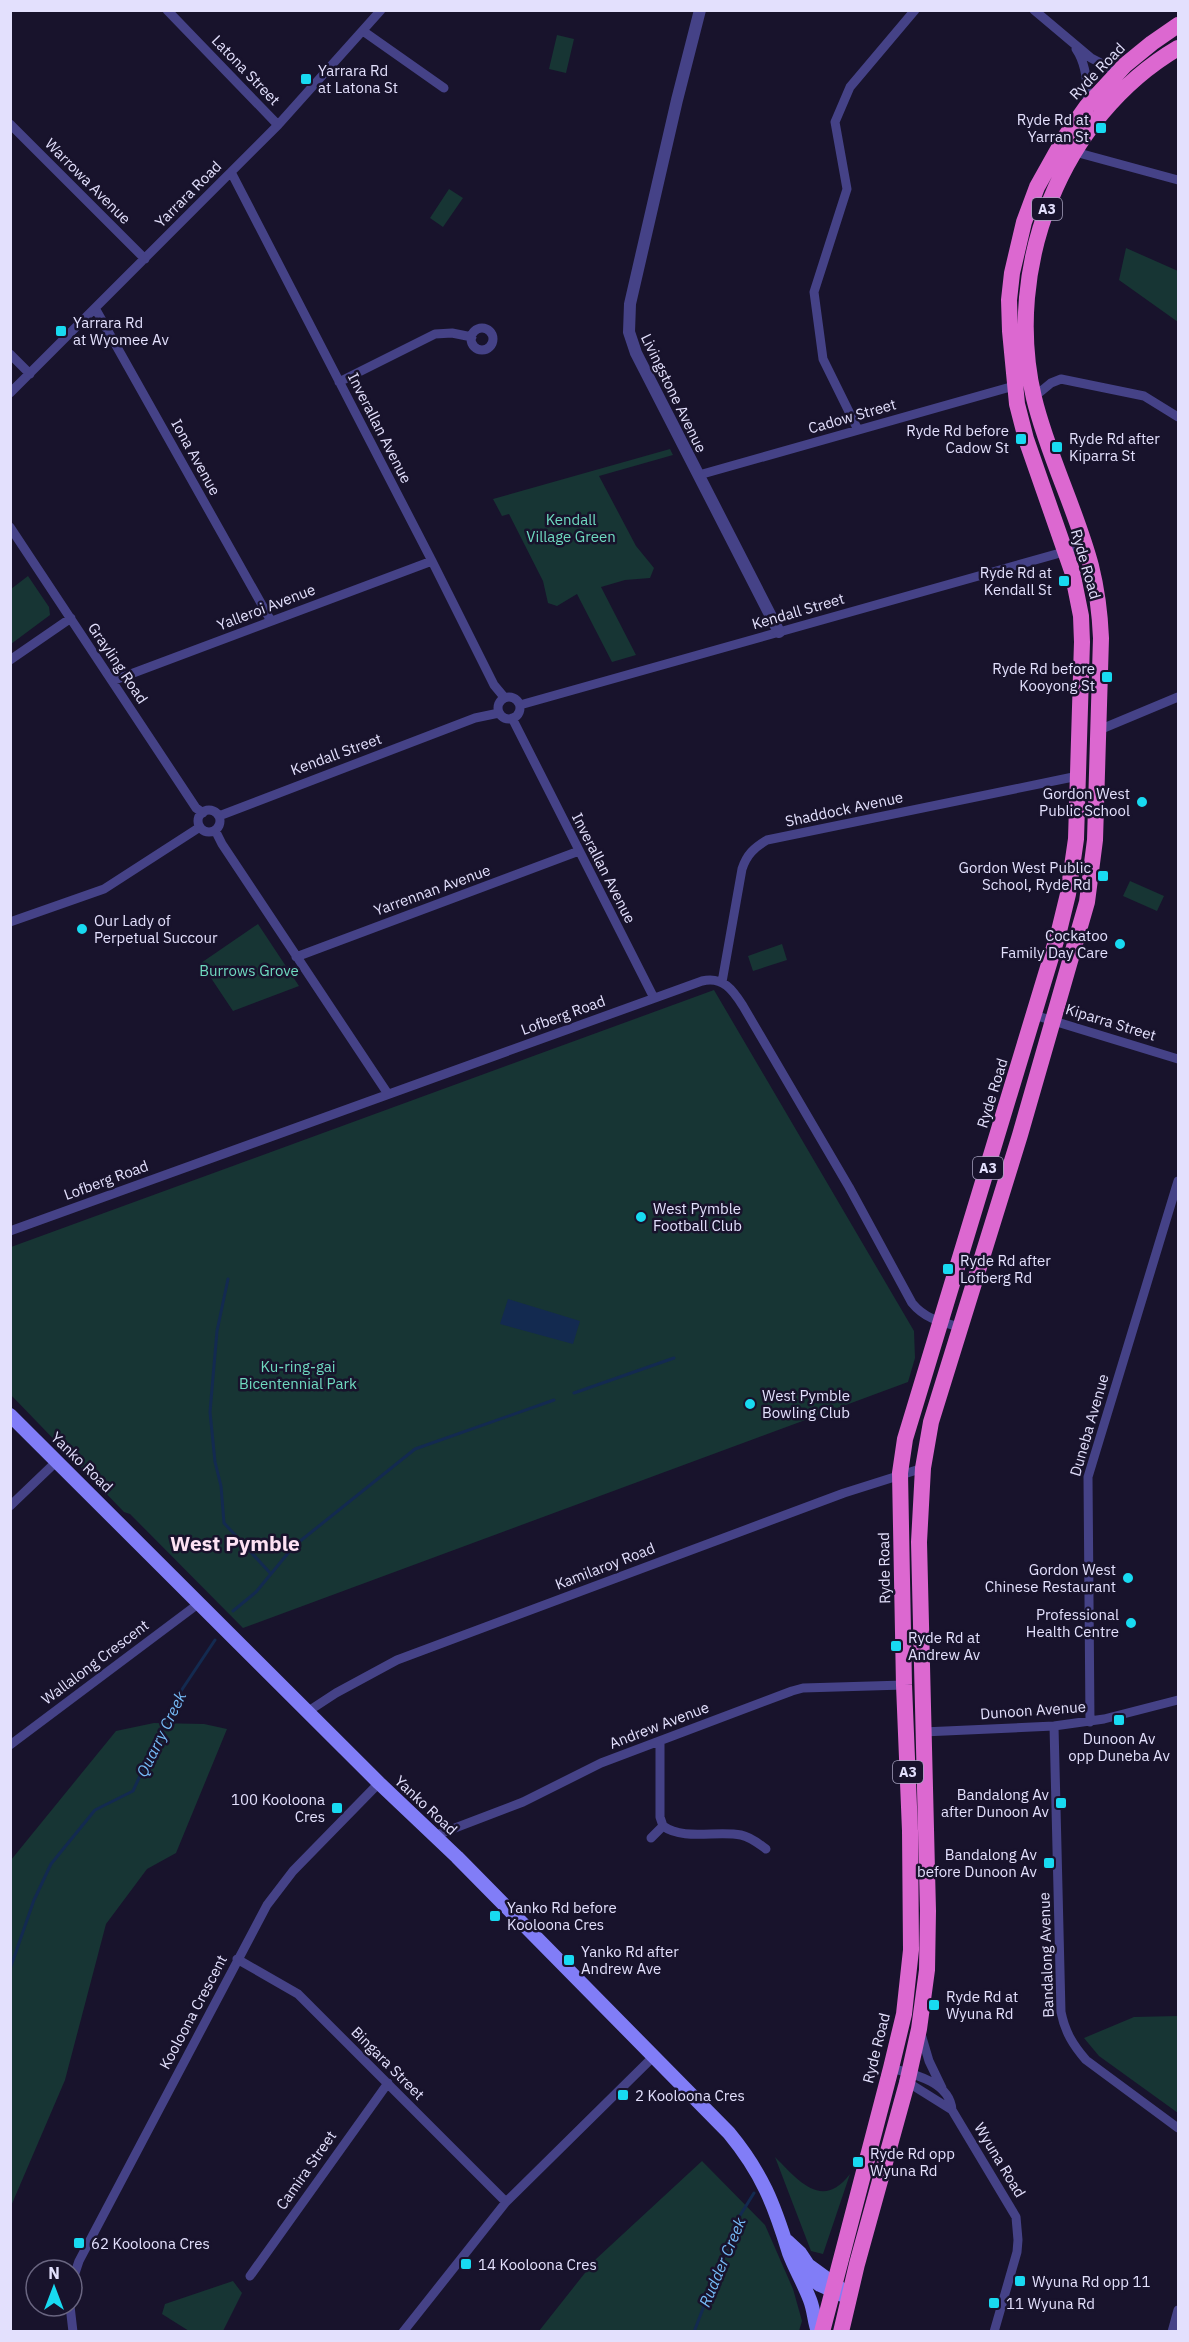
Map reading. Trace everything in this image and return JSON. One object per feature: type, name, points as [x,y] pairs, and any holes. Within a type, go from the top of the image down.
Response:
[{"type":"highway","name":"Ryde Road","points":[[820,2331],[904,2014],[911,1950],[900,1473],[909,1420],[1034,1014],[1068,894],[1076,839],[1081,616],[1077,589],[1026,439],[1014,386],[1009,300],[1017,247],[1041,179],[1060,145],[1087,106],[1118,72],[1152,43],[1179,26]]},
{"type":"highway","name":"Ryde Road","points":[[841,2331],[848,2297],[908,2078],[919,2029],[927,1970],[919,1542],[922,1468],[931,1422],[1020,1135],[1083,921],[1095,840],[1100,614],[1095,582],[1085,546],[1034,397],[1026,330],[1029,278],[1048,208],[1066,166],[1075,152],[1100,116],[1114,101],[1153,65],[1179,48]]},
{"type":"main road","name":"Yanko Road","points":[[10,1415],[729,2133],[755,2167],[771,2197],[795,2267],[810,2301],[813,2319],[820,2331]]},
{"type":"main road","name":"Yanko Road","points":[[787,2241],[800,2253],[808,2265],[848,2297]]},
{"type":"main road","name":"Yanko Road","points":[[795,2267],[816,2283],[833,2287]]},
{"type":"street","name":"Latona Street","points":[[167,10],[278,125]]},
{"type":"street","name":"Yarrara Road","points":[[10,393],[278,125],[381,10]]},
{"type":"street","name":"Livingstone Avenue","points":[[700,10],[648,225],[630,304],[628,324],[636,353],[779,632]]},
{"type":"street","points":[[858,430],[823,359],[814,292],[847,189],[835,122],[850,87],[915,10]]},
{"type":"street","points":[[1034,10],[1091,58],[1118,72]]},
{"type":"street","points":[[363,31],[444,88]]},
{"type":"street","points":[[1072,41],[1080,54],[1088,83],[1087,106]]},
{"type":"street","name":"Warrowa Avenue","points":[[10,124],[145,259]]},
{"type":"street","points":[[1075,152],[1179,180]]},
{"type":"street","name":"Inverallan Avenue","points":[[231,172],[494,685],[504,697]]},
{"type":"street","name":"Iona Avenue","points":[[95,308],[271,621]]},
{"type":"street","points":[[339,382],[435,334],[452,333],[472,337]]},
{"type":"street","points":[[10,354],[30,374]]},
{"type":"street","points":[[1034,397],[1051,383],[1061,379],[1144,396],[1179,417]]},
{"type":"street","name":"Cadow Street","points":[[699,475],[1014,386]]},
{"type":"street","name":"Grayling Road","points":[[10,527],[196,808],[203,813]]},
{"type":"street","name":"Kendall Street","points":[[520,705],[1085,546]]},
{"type":"street","name":"Yalleroi Avenue","points":[[112,681],[432,561]]},
{"type":"street","points":[[10,660],[70,618]]},
{"type":"street","points":[[504,697],[512,697],[520,705],[518,714],[512,718],[503,717],[499,713],[499,702],[504,697]]},
{"type":"street","points":[[1099,730],[1179,697]]},
{"type":"street","name":"Kendall Street","points":[[219,816],[475,718],[499,713]]},
{"type":"street","name":"Inverallan Avenue","points":[[512,718],[654,998]]},
{"type":"street","name":"Shaddock Avenue","points":[[722,982],[742,869],[745,859],[758,845],[767,840],[1078,776]]},
{"type":"street","points":[[213,811],[219,816],[220,822],[215,830],[206,831],[200,826],[199,818],[203,813],[213,811]]},
{"type":"street","points":[[10,922],[104,889],[200,826]]},
{"type":"street","points":[[215,830],[296,957],[388,1094]]},
{"type":"street","name":"Yarrennan Avenue","points":[[296,957],[579,851]]},
{"type":"street","name":"Lofberg Road","points":[[10,1231],[702,981],[714,979],[722,982]]},
{"type":"street","points":[[722,982],[734,992],[743,1006],[849,1187],[912,1303],[922,1313],[960,1327]]},
{"type":"street","name":"Kiparra Street","points":[[1034,1014],[1179,1059]]},
{"type":"street","name":"Duneba Avenue","points":[[1090,1722],[1088,1478],[1179,1181]]},
{"type":"street","points":[[10,1506],[57,1461]]},
{"type":"street","name":"Kamilaroy Road","points":[[308,1712],[336,1693],[398,1660],[833,1497],[900,1473],[922,1468]]},
{"type":"street","name":"Wallalong Crescent","points":[[10,1744],[198,1604]]},
{"type":"street","name":"Andrew Avenue","points":[[434,1836],[523,1802],[601,1763],[803,1689],[904,1685]]},
{"type":"street","name":"Dunoon Avenue","points":[[923,1732],[1054,1726],[1090,1722],[1179,1701]]},
{"type":"street","name":"Bandalong Avenue","points":[[1054,1726],[1061,2012],[1064,2025],[1071,2042],[1086,2060],[1179,2128]]},
{"type":"street","points":[[660,1741],[660,1817],[663,1826],[669,1830],[682,1832],[742,1835],[766,1849]]},
{"type":"street","name":"Kooloona Crescent","points":[[81,2258],[267,1905],[293,1871],[379,1783]]},
{"type":"street","points":[[651,1838],[663,1826]]},
{"type":"street","name":"Bingara Street","points":[[237,1959],[298,1995],[506,2202]]},
{"type":"street","name":"Wyuna Road","points":[[919,2029],[929,2061],[942,2089],[951,2101],[952,2110],[1011,2207],[1018,2228],[1017,2252],[994,2331]]},
{"type":"street","points":[[403,2331],[506,2202],[654,2056]]},
{"type":"street","name":"Wyuna Road","points":[[891,2068],[952,2110]]},
{"type":"street","name":"Wyuna Road","points":[[908,2078],[917,2074],[942,2089]]},
{"type":"street","name":"Camira Street","points":[[250,2276],[388,2083]]},
{"type":"street","points":[[1172,2331],[1179,2310]]},
{"type":"green space","points":[[557,35],[574,39],[566,73],[549,69]]},
{"type":"green space","points":[[449,189],[463,198],[443,227],[430,218]]},
{"type":"green space","points":[[1126,248],[1178,271],[1178,322],[1119,280]]},
{"type":"green space","name":"Kendall Village Green","points":[[670,449],[673,455],[599,476],[636,546],[654,568],[650,578],[625,580],[601,587],[636,655],[612,662],[577,594],[557,606],[548,603],[543,581],[509,514],[502,516],[493,499]]},
{"type":"green space","points":[[28,576],[49,607],[50,615],[11,644],[11,589]]},
{"type":"green space","points":[[1130,881],[1164,896],[1157,911],[1123,896]]},
{"type":"green space","name":"Burrows Grove","points":[[258,924],[299,986],[233,1011],[201,963]]},
{"type":"green space","points":[[782,944],[787,960],[753,971],[748,956]]},
{"type":"green space","name":"Ku-ring-gai Bicentennial Park","points":[[714,990],[914,1331],[915,1358],[908,1382],[243,1628],[130,1514],[124,1512],[11,1395],[11,1247]]},
{"type":"green space","points":[[154,1723],[204,1724],[227,1729],[176,1853],[147,1869],[106,1924],[65,2080],[11,2206],[11,1860],[116,1731]]},
{"type":"green space","points":[[1178,2016],[1178,2113],[1099,2056],[1084,2038],[1134,2017]]},
{"type":"green space","points":[[775,2157],[801,2182],[820,2191],[830,2190],[840,2185],[850,2174],[823,2254],[811,2251]]},
{"type":"green space","points":[[702,2161],[765,2225],[793,2289],[802,2321],[799,2331],[539,2331],[596,2259]]},
{"type":"green space","points":[[233,2281],[242,2293],[223,2331],[189,2331],[162,2314],[165,2304]]},
{"type":"water","points":[[508,1299],[580,1321],[573,1344],[500,1324]]},
{"type":"waterway","points":[[228,1279],[217,1331],[210,1412],[215,1462],[221,1486],[224,1523],[271,1574]]},
{"type":"waterway","name":"Quarry Creek","points":[[574,1393],[674,1358]]},
{"type":"waterway","name":"Quarry Creek","points":[[233,1611],[256,1592],[294,1546],[415,1449],[554,1400]]},
{"type":"waterway","name":"Quarry Creek","points":[[10,1969],[34,1900],[51,1864],[95,1810],[133,1791],[175,1700],[215,1640]]},
{"type":"waterway","name":"Rudder Creek","points":[[694,2332],[736,2222],[754,2193]]},
{"type":"place","name":"Yarrara Rd at Latona St","points":[[306,79]]},
{"type":"place","name":"Ryde Rd at Yarran St","points":[[1101,128]]},
{"type":"place","name":"Yarrara Rd at Wyomee Av","points":[[61,331]]},
{"type":"place","name":"Ryde Rd before Cadow St","points":[[1021,439]]},
{"type":"place","name":"Ryde Rd after Kiparra St","points":[[1057,447]]},
{"type":"place","name":"Ryde Rd at Kendall St","points":[[1064,581]]},
{"type":"place","name":"Ryde Rd before Kooyong St","points":[[1107,677]]},
{"type":"place","name":"Gordon West Public School","points":[[1142,802]]},
{"type":"place","name":"Gordon West Public School, Ryde Rd","points":[[1103,876]]},
{"type":"place","name":"Our Lady of Perpetual Succour","points":[[82,929]]},
{"type":"place","name":"Cockatoo Family Day Care","points":[[1120,944]]},
{"type":"place","name":"West Pymble Football Club","points":[[641,1217]]},
{"type":"place","name":"Ryde Rd after Lofberg Rd","points":[[948,1269]]},
{"type":"place","name":"West Pymble Bowling Club","points":[[750,1404]]},
{"type":"place","name":"Gordon West Chinese Restaurant","points":[[1128,1578]]},
{"type":"place","name":"Professional Health Centre","points":[[1131,1623]]},
{"type":"place","name":"Ryde Rd at Andrew Av","points":[[896,1646]]},
{"type":"place","name":"Dunoon Av opp Duneba Av","points":[[1119,1720]]},
{"type":"place","name":"Bandalong Av after Dunoon Av","points":[[1061,1803]]},
{"type":"place","name":"100 Kooloona Cres","points":[[337,1808]]},
{"type":"place","name":"Bandalong Av before Dunoon Av","points":[[1049,1863]]},
{"type":"place","name":"Yanko Rd before Kooloona Cres","points":[[495,1916]]},
{"type":"place","name":"Yanko Rd after Andrew Ave","points":[[569,1960]]},
{"type":"place","name":"Ryde Rd at Wyuna Rd","points":[[934,2005]]},
{"type":"place","name":"2 Kooloona Cres","points":[[623,2095]]},
{"type":"place","name":"Ryde Rd opp Wyuna Rd","points":[[858,2162]]},
{"type":"place","name":"62 Kooloona Cres","points":[[79,2243]]},
{"type":"place","name":"14 Kooloona Cres","points":[[466,2264]]},
{"type":"place","name":"Wyuna Rd opp 11","points":[[1020,2281]]},
{"type":"place","name":"11 Wyuna Rd","points":[[994,2303]]},
{"type":"district","name":"West Pymble","points":[[235,1543]]}]
